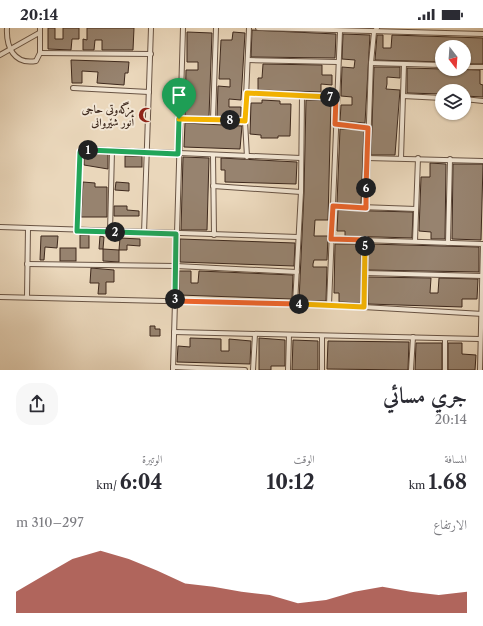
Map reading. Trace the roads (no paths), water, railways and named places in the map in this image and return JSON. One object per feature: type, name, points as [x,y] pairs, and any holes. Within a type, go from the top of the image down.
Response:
[{"type":"street","points":[[7,28],[7,42],[11,49],[24,62],[36,61],[40,53],[40,28]]},
{"type":"street","points":[[144,233],[148,153],[151,28]]},
{"type":"street","points":[[183,28],[179,119],[173,369],[245,370]]},
{"type":"street","points":[[213,120],[216,28]]},
{"type":"street","points":[[247,157],[245,121],[249,28]]},
{"type":"street","points":[[258,28],[483,34]]},
{"type":"street","points":[[366,208],[371,63],[374,32],[377,28]]},
{"type":"street","points":[[329,305],[336,98],[340,31]]},
{"type":"street","points":[[0,55],[39,33]]},
{"type":"street","points":[[40,53],[151,54]]},
{"type":"street","points":[[248,60],[338,62]]},
{"type":"street","points":[[371,63],[435,65]]},
{"type":"street","points":[[401,158],[404,64]]},
{"type":"street","points":[[471,66],[483,67]]},
{"type":"street","points":[[73,88],[149,92]]},
{"type":"street","points":[[247,93],[336,98]]},
{"type":"street","points":[[295,304],[301,192],[302,96]]},
{"type":"street","points":[[403,96],[435,98]]},
{"type":"street","points":[[471,99],[483,100]]},
{"type":"street","points":[[179,119],[245,121]]},
{"type":"street","points":[[335,124],[368,128]]},
{"type":"street","points":[[77,231],[80,152],[84,149],[213,156],[301,158]]},
{"type":"street","points":[[110,232],[112,151]]},
{"type":"street","points":[[213,156],[214,235]]},
{"type":"street","points":[[367,158],[418,158],[483,161]]},
{"type":"street","points":[[415,241],[418,158]]},
{"type":"street","points":[[448,243],[450,159]]},
{"type":"street","points":[[213,186],[301,192]]},
{"type":"street","points":[[333,206],[416,209]]},
{"type":"street","points":[[0,227],[77,231],[298,237]]},
{"type":"street","points":[[27,297],[28,228]]},
{"type":"street","points":[[331,239],[483,244],[480,370]]},
{"type":"street","points":[[364,307],[365,240]]},
{"type":"street","points":[[27,264],[176,266],[297,272]]},
{"type":"street","points":[[365,273],[483,276]]},
{"type":"street","points":[[0,296],[329,305],[482,314]]},
{"type":"street","points":[[174,332],[480,339]]},
{"type":"street","points":[[253,370],[255,334]]},
{"type":"street","points":[[288,370],[289,335]]},
{"type":"street","points":[[322,336],[322,370]]},
{"type":"street","points":[[411,370],[413,337]]},
{"type":"street","points":[[444,370],[446,338]]},
{"type":"place","name":"مزگەوتی حاجی أنور شێروانی","points":[[146,115]]}]
